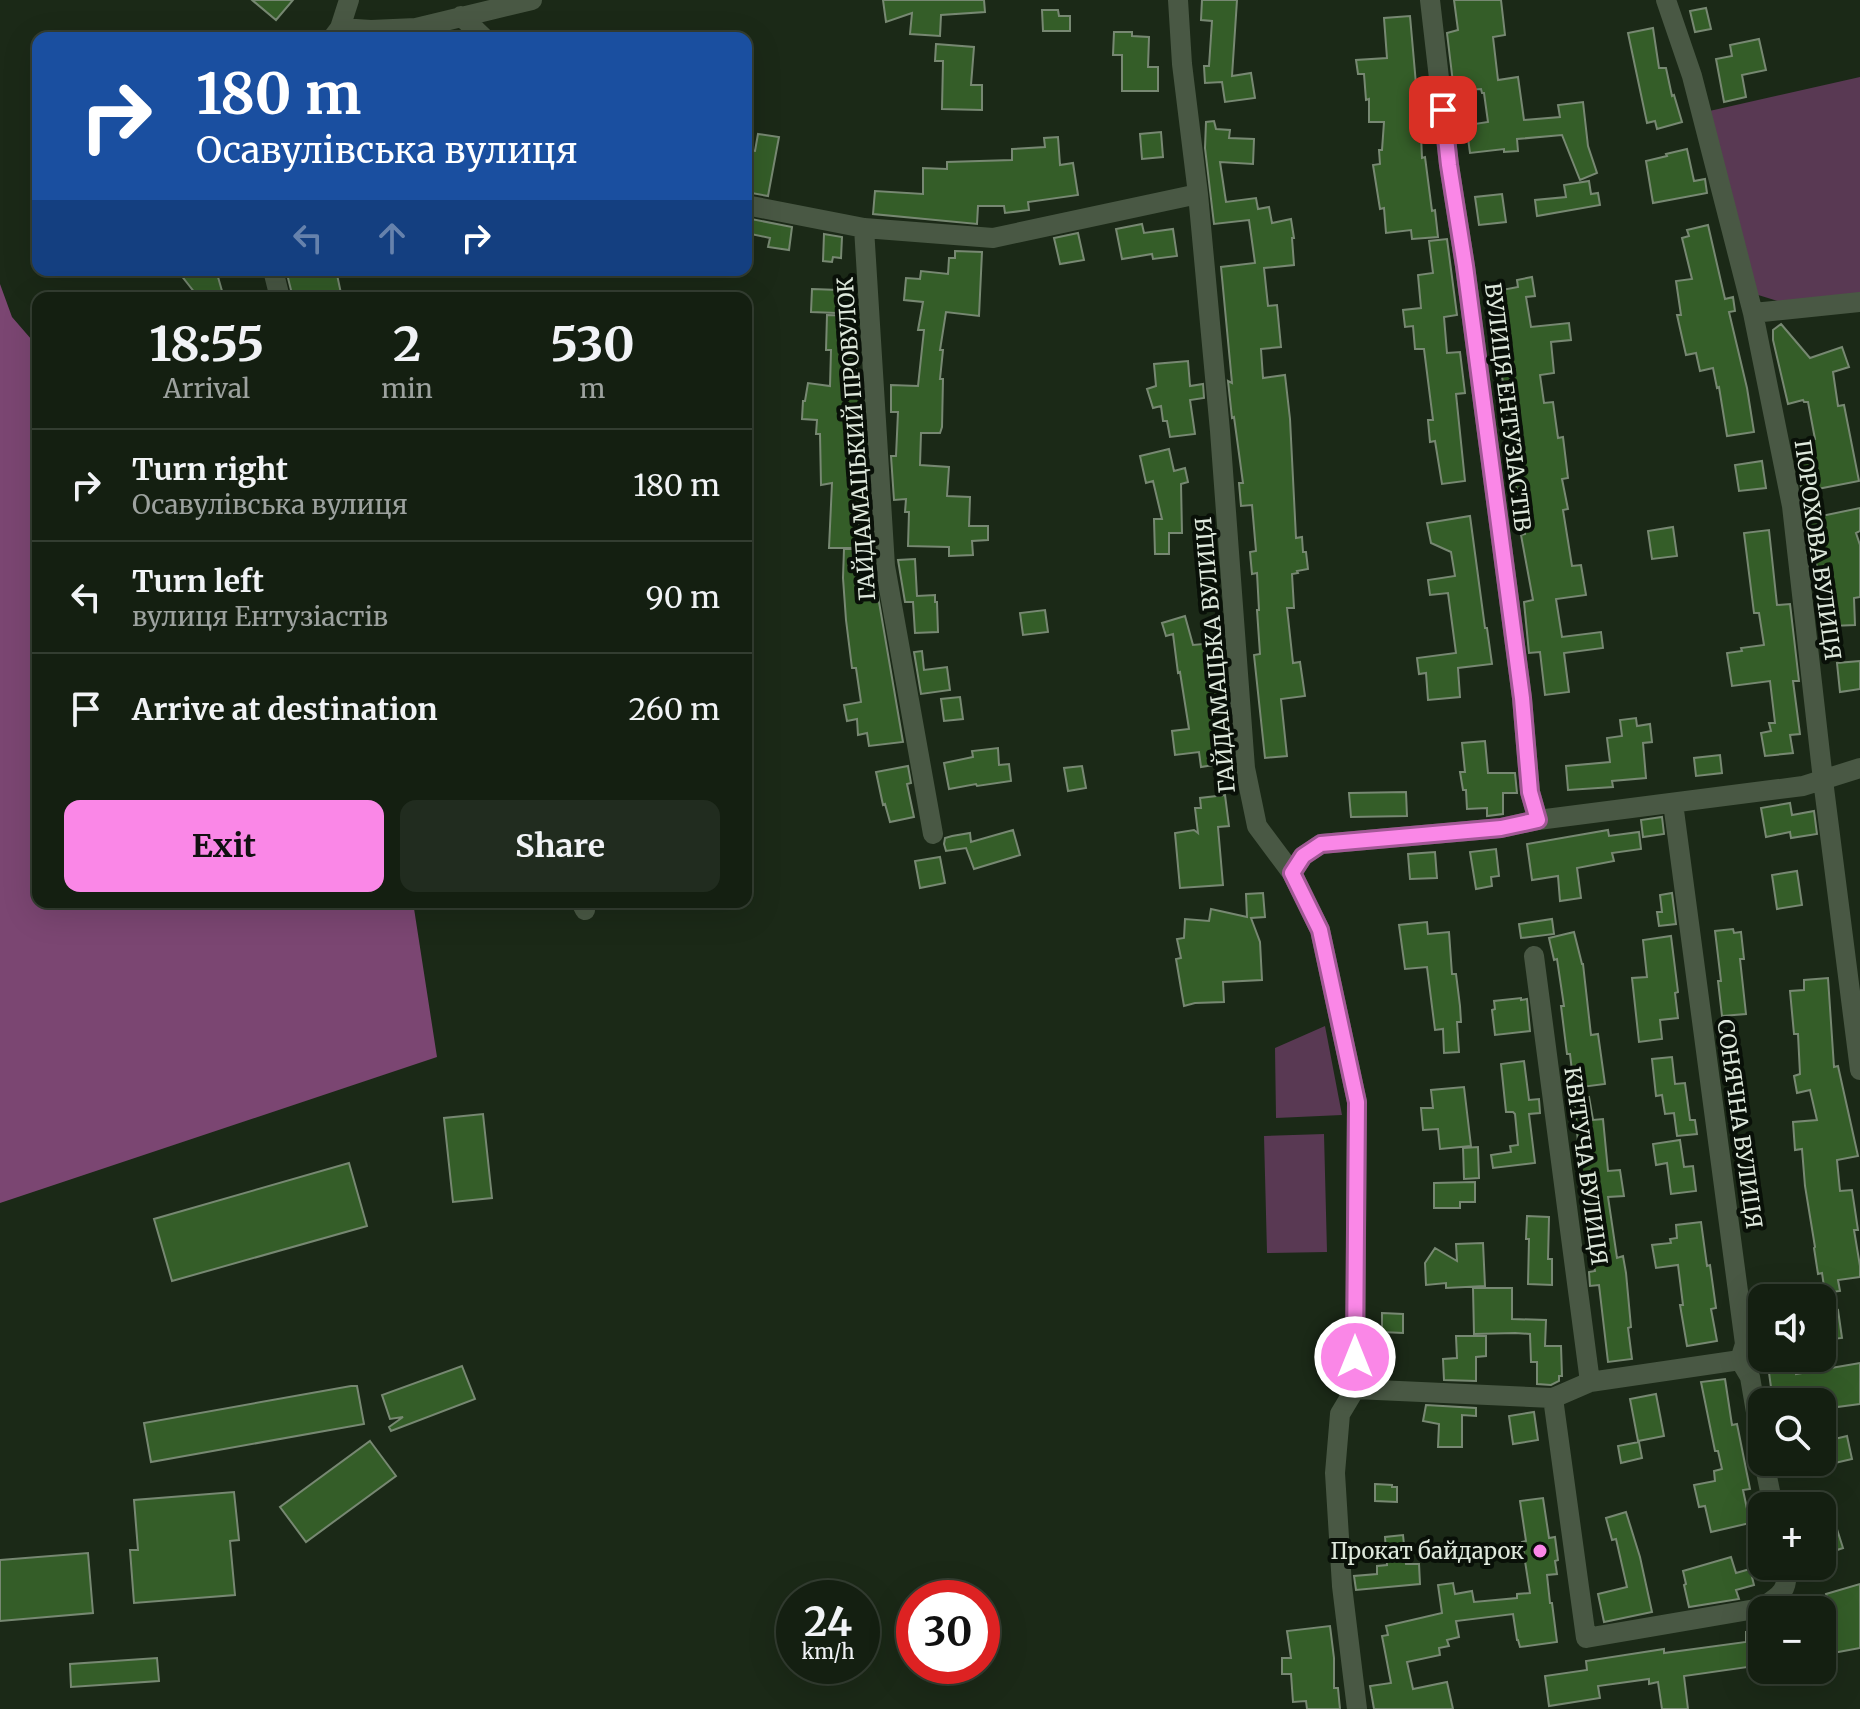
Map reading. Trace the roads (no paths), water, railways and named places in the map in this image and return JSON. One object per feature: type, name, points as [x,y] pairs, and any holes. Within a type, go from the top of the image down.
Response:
[{"type":"street","points":[[336,32],[349,0]]},
{"type":"street","points":[[348,32],[416,28],[532,0]]},
{"type":"street","name":"ГАЙДАМАЦЬКА ВУЛИЦЯ","points":[[1178,0],[1220,431],[1245,768],[1257,826],[1292,873],[1320,930],[1357,1102],[1355,1389],[1340,1414],[1335,1473],[1342,1586],[1357,1709]]},
{"type":"street","name":"ВУЛИЦЯ ЕНТУЗІАСТІВ","points":[[1430,0],[1449,165],[1522,698],[1530,792],[1538,820]]},
{"type":"street","name":"ПОРОХОВА ВУЛИЦЯ","points":[[1666,0],[1692,76],[1753,313],[1792,506],[1860,1070]]},
{"type":"street","points":[[461,16],[478,32]]},
{"type":"street","points":[[752,206],[864,228],[993,238],[1198,194]]},
{"type":"street","name":"ГАЙДАМАЦЬКИЙ ПРОВУЛОК","points":[[864,228],[885,566],[933,834]]},
{"type":"street","points":[[1753,313],[1860,302]]},
{"type":"street","points":[[1292,873],[1303,856],[1321,844],[1501,828],[1538,820],[1803,786],[1860,768]]},
{"type":"street","name":"СОНЯЧНА ВУЛИЦЯ","points":[[1673,803],[1745,1344],[1740,1360],[1750,1377],[1752,1388]]},
{"type":"street","name":"КВІТУЧА ВУЛИЦЯ","points":[[1534,956],[1590,1382]]},
{"type":"street","points":[[1355,1389],[1553,1398],[1590,1382],[1740,1360]]},
{"type":"street","points":[[1553,1398],[1586,1638],[1761,1608],[1781,1595],[1786,1580]]},
{"type":"place","name":"Прокат байдарок","points":[[1540,1551]]}]
